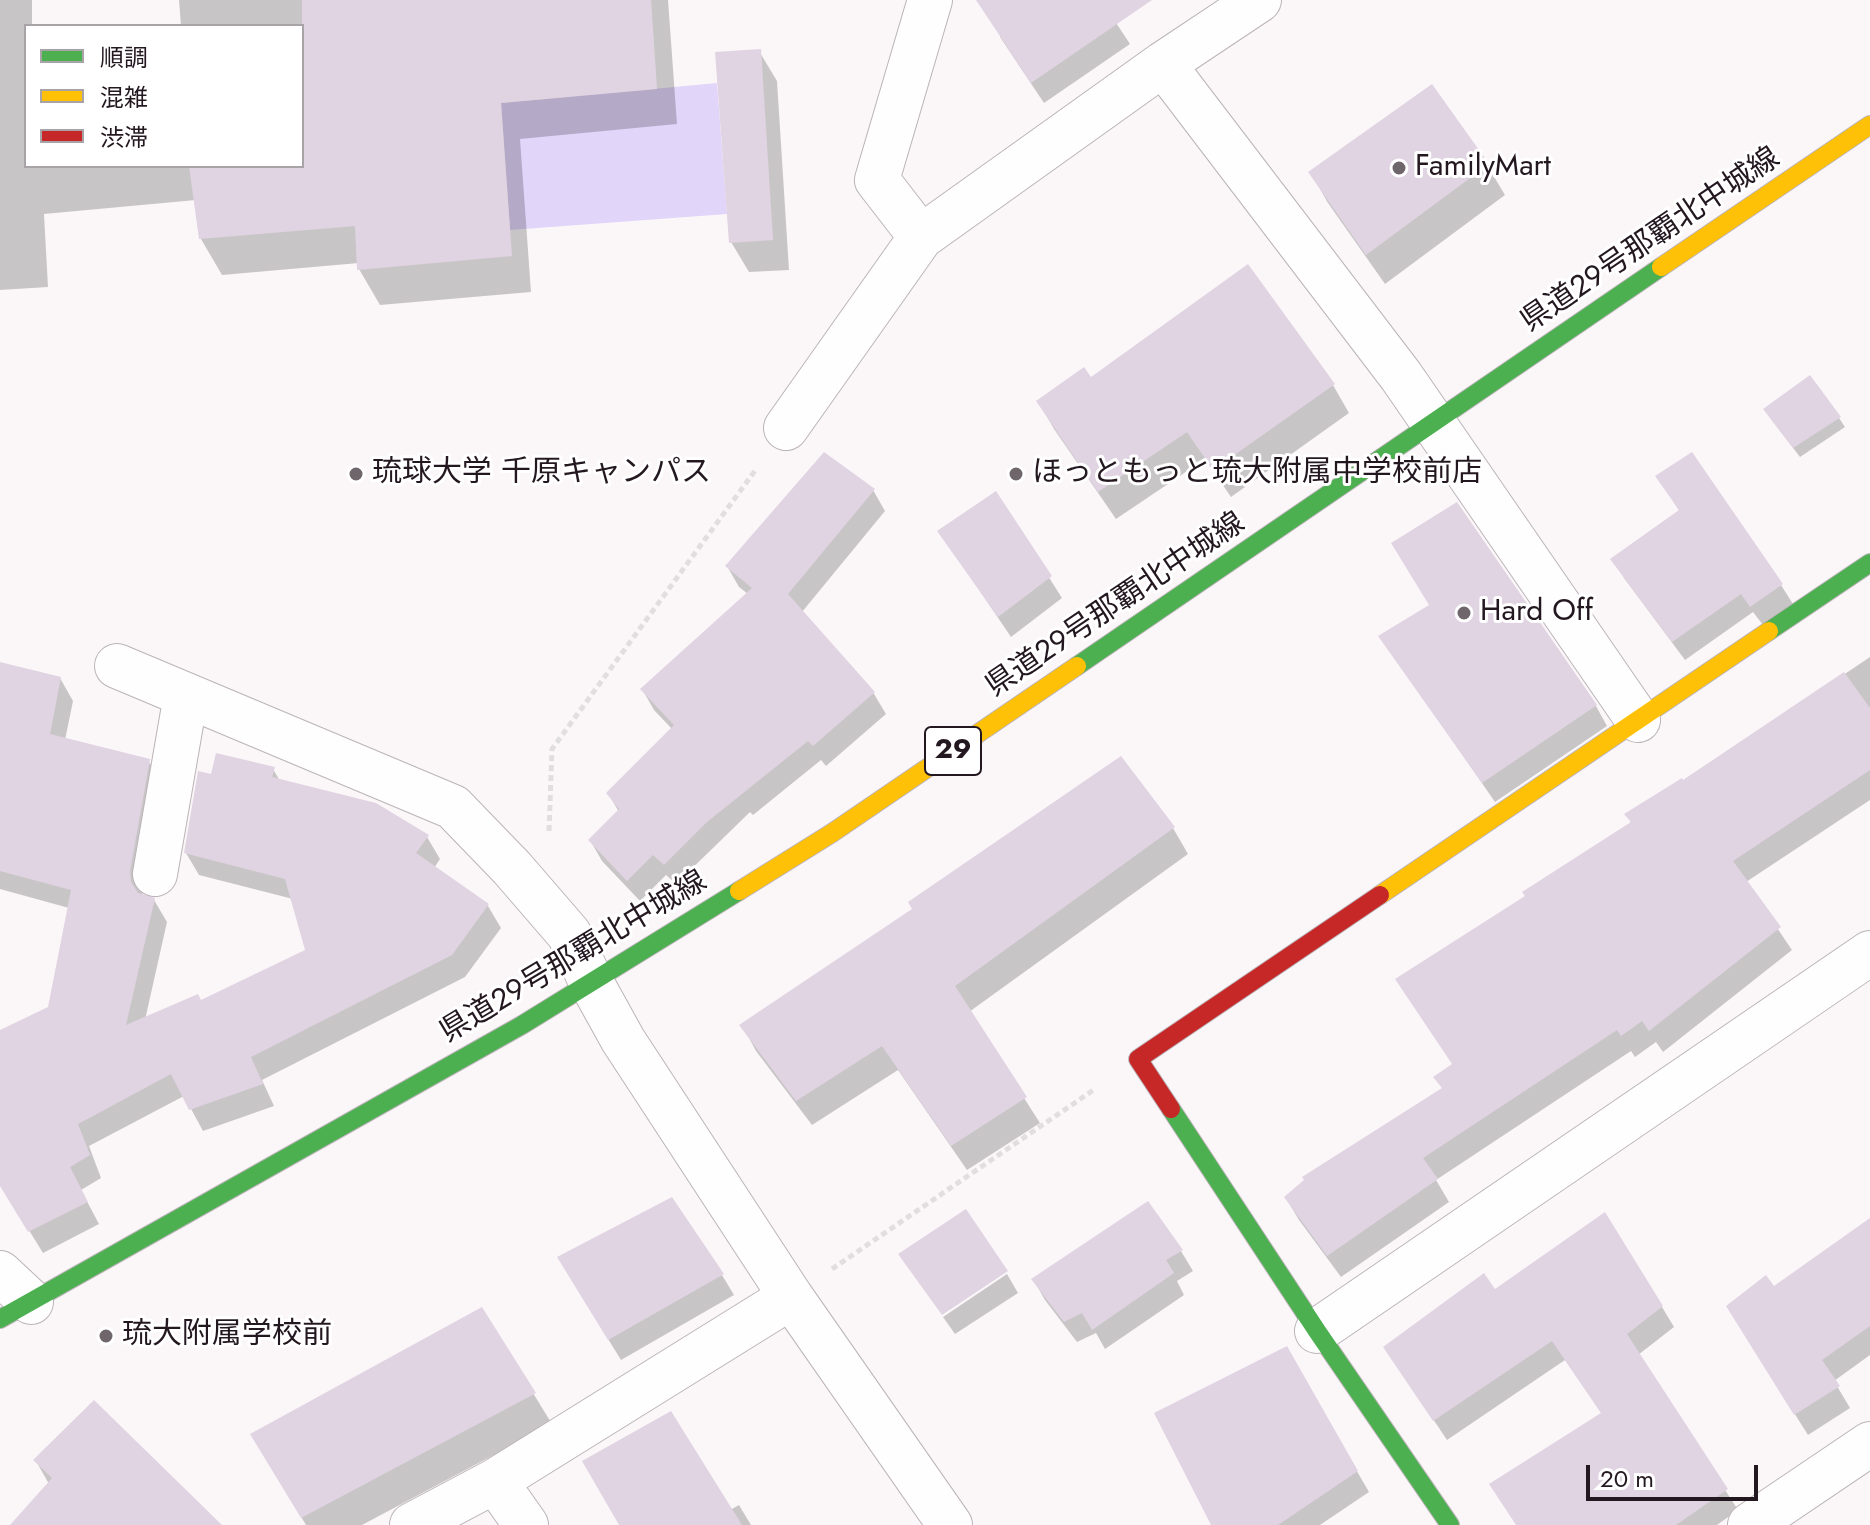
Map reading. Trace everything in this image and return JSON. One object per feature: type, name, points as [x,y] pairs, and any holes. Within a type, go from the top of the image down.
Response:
[{"type":"main road","name":"県道29号那覇北中城線","points":[[10,1298],[592,984],[832,833],[1870,125]]},
{"type":"main road","points":[[1450,1525],[1317,1331],[1138,1059],[1870,563]]},
{"type":"street","points":[[921,237],[877,180],[930,0]]},
{"type":"street","points":[[786,428],[921,237],[1163,64],[1259,0]]},
{"type":"street","points":[[1163,64],[1435,424],[1638,720]]},
{"type":"street","points":[[117,666],[453,807],[512,868],[569,934],[623,1040],[791,1297],[950,1525]]},
{"type":"street","points":[[155,874],[186,695]]},
{"type":"street","points":[[1317,1331],[1870,953]]},
{"type":"street","points":[[412,1525],[495,1481],[791,1297]]},
{"type":"street","points":[[1750,1525],[1870,1444]]},
{"type":"street","points":[[495,1481],[526,1525]]},
{"type":"path","points":[[548,842],[552,749],[786,428]]},
{"type":"path","points":[[791,1297],[1138,1059]]},
{"type":"shaded area","points":[[717,83],[727,214],[510,230],[501,103]]},
{"type":"building","points":[[302,0],[651,0],[657,89],[501,103],[512,256],[357,270],[355,226],[199,239],[189,168],[304,168]]},
{"type":"building","points":[[976,0],[1152,0],[1031,83]]},
{"type":"building","points":[[761,49],[773,240],[729,243],[715,52]]},
{"type":"building","name":"FamilyMart","points":[[1432,84],[1489,164],[1366,255],[1308,172]]},
{"type":"building","points":[[1248,264],[1335,384],[1213,470],[1187,432],[1098,492],[1036,401],[1084,367],[1091,377]]},
{"type":"building","points":[[1810,375],[1841,417],[1793,448],[1763,409]]},
{"type":"building","points":[[824,452],[875,489],[788,594],[875,692],[813,746],[808,741],[707,822],[664,865],[653,855],[627,881],[588,840],[619,809],[606,793],[674,725],[640,689],[752,588],[725,566]]},
{"type":"building","points":[[1692,452],[1783,584],[1750,607],[1741,594],[1672,642],[1610,559],[1679,510],[1655,476]]},
{"type":"building","points":[[996,491],[1052,576],[998,617],[937,531]]},
{"type":"building","points":[[1457,502],[1597,705],[1482,783],[1378,636],[1429,605],[1391,543]]},
{"type":"building","points":[[0,662],[61,677],[50,734],[150,759],[130,871],[131,882],[138,893],[155,898],[126,1025],[198,994],[201,1000],[305,950],[285,879],[184,853],[198,771],[211,774],[216,753],[275,767],[272,777],[376,803],[429,835],[416,853],[489,904],[452,955],[251,1057],[263,1084],[189,1110],[171,1074],[78,1124],[90,1155],[70,1167],[88,1202],[28,1232],[0,1186],[0,1030],[48,1007],[71,890],[0,871]]},
{"type":"building","points":[[1844,672],[1870,708],[1870,770],[1733,861],[1781,927],[1649,1031],[1642,1021],[1621,1036],[1617,1030],[1423,1158],[1438,1179],[1327,1256],[1284,1197],[1304,1180],[1302,1177],[1442,1088],[1433,1077],[1452,1064],[1395,979],[1525,896],[1522,892],[1631,822],[1624,814],[1683,780]]},
{"type":"building","points":[[1121,756],[1175,827],[955,986],[1027,1097],[951,1146],[882,1046],[796,1101],[739,1025],[912,909],[908,902]]},
{"type":"building","points":[[672,1197],[724,1274],[608,1340],[557,1257]]},
{"type":"building","points":[[1148,1201],[1183,1250],[1166,1260],[1174,1273],[1092,1330],[1082,1313],[1064,1322],[1031,1279]]},
{"type":"building","points":[[966,1209],[1008,1271],[942,1315],[898,1254]]},
{"type":"building","points":[[1605,1212],[1663,1306],[1627,1334],[1728,1489],[1676,1525],[1516,1525],[1489,1484],[1601,1413],[1552,1341],[1433,1421],[1383,1347],[1484,1273],[1495,1289]]},
{"type":"building","points":[[1870,1218],[1870,1326],[1822,1360],[1840,1386],[1794,1415],[1726,1306],[1766,1275],[1774,1286]]},
{"type":"building","points":[[482,1307],[536,1393],[301,1518],[250,1434]]},
{"type":"building","points":[[1287,1346],[1358,1471],[1278,1525],[1211,1525],[1154,1413]]},
{"type":"building","points":[[94,1400],[222,1525],[10,1525],[52,1478],[33,1460]]},
{"type":"building","points":[[671,1411],[742,1525],[619,1525],[582,1461]]},
{"type":"traffic: fast","points":[[1077,666],[1661,267]]},
{"type":"traffic: fast","points":[[1769,631],[1870,563]]},
{"type":"traffic: fast","points":[[0,1319],[522,1025],[739,891]]},
{"type":"traffic: fast","points":[[1171,1109],[1450,1525]]},
{"type":"traffic: slow","points":[[1661,267],[1870,125]]},
{"type":"traffic: slow","points":[[1380,895],[1769,631]]},
{"type":"traffic: slow","points":[[739,891],[832,833],[1077,666]]},
{"type":"traffic: jam","points":[[1171,1109],[1138,1059],[1380,895]]},
{"type":"place","name":"FamilyMart","points":[[1399,168]]},
{"type":"place","name":"琉球大学 千原キャンパス","points":[[356,474]]},
{"type":"place","name":"ほっともっと琉大附属中学校前店","points":[[1016,474]]},
{"type":"place","name":"Hard Off","points":[[1464,613]]},
{"type":"place","name":"琉大附属学校前","points":[[106,1336]]}]
